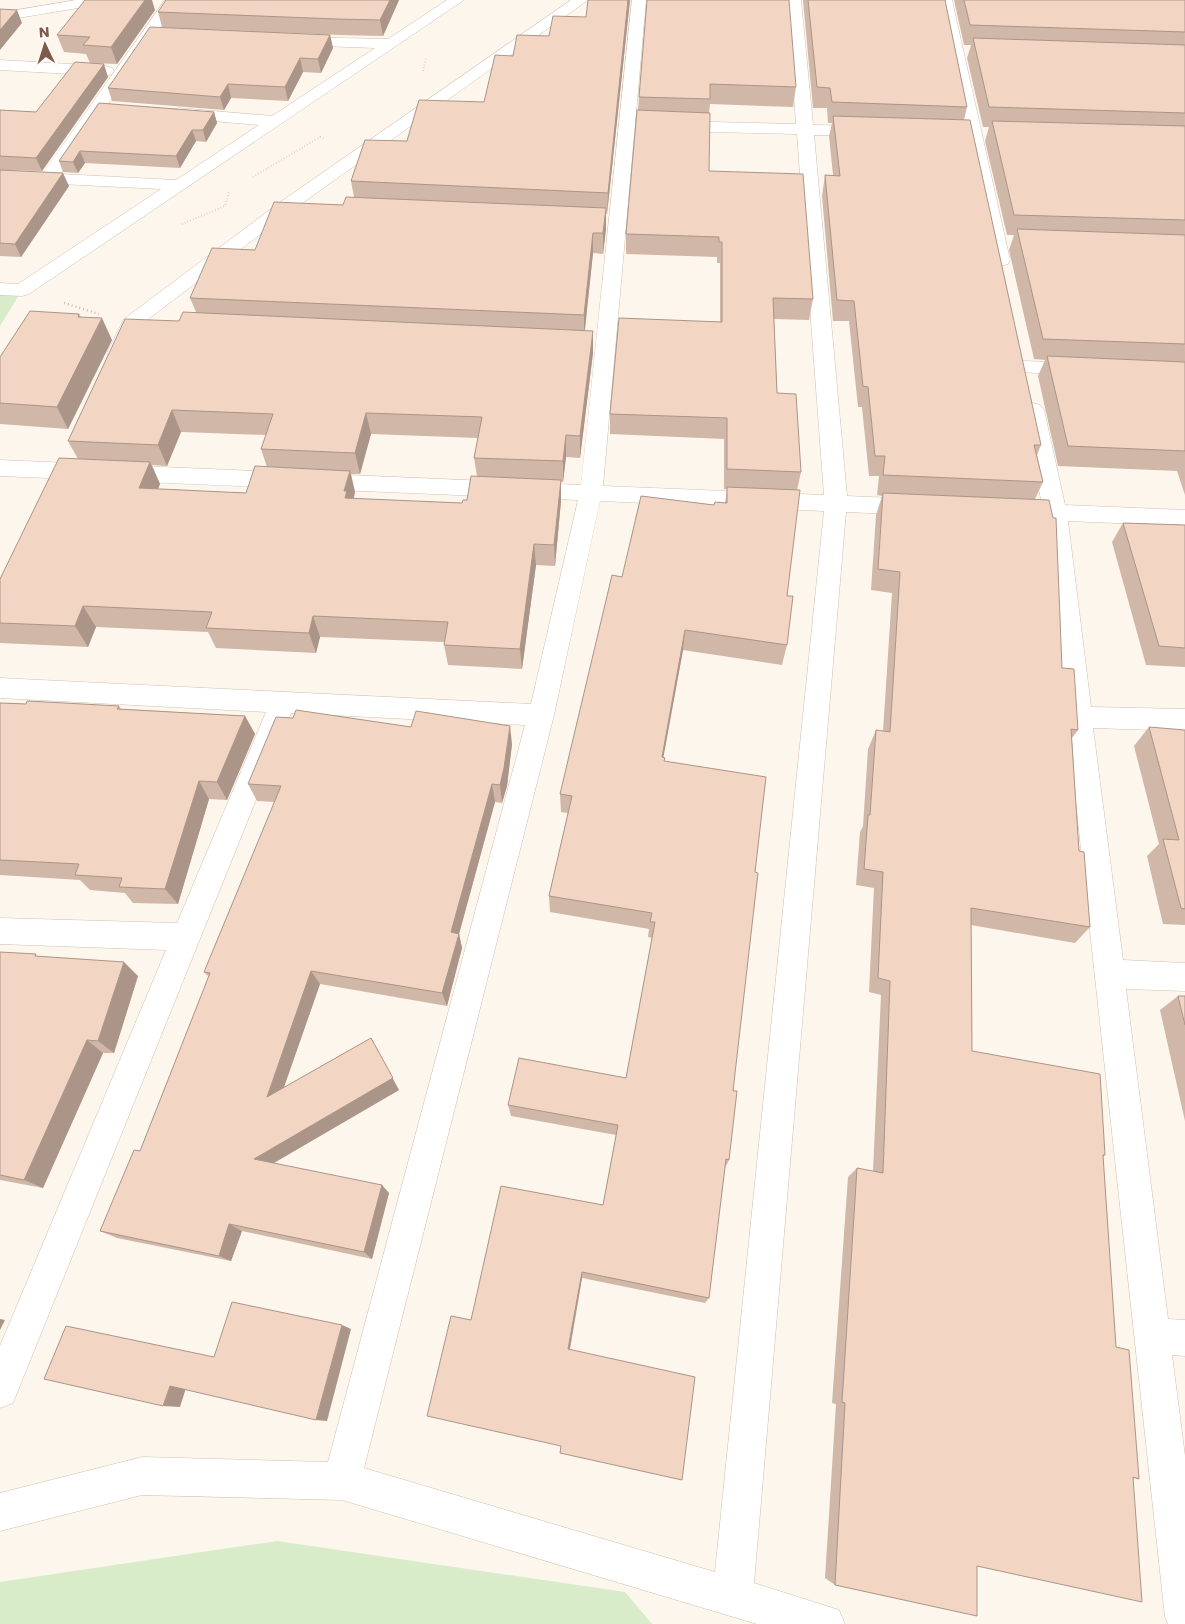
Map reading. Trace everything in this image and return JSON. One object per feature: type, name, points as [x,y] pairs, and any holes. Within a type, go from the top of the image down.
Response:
[{"type":"street","points":[[0,6],[18,0]]},
{"type":"street","points":[[0,17],[102,0]]},
{"type":"street","points":[[48,179],[172,0]]},
{"type":"street","points":[[0,289],[22,290],[457,0]]},
{"type":"street","points":[[110,367],[131,323],[285,207],[581,0]]},
{"type":"street","points":[[342,1481],[541,715],[591,493],[596,345],[608,222],[644,125],[639,0]]},
{"type":"street","points":[[733,1595],[836,503],[794,0]]},
{"type":"street","points":[[945,0],[1005,280]]},
{"type":"street","points":[[149,33],[168,34]]},
{"type":"street","points":[[284,39],[390,44]]},
{"type":"street","points":[[956,51],[976,51]]},
{"type":"street","points":[[0,65],[122,72]]},
{"type":"street","points":[[97,107],[117,109]]},
{"type":"street","points":[[167,112],[276,121]]},
{"type":"street","points":[[644,125],[884,132]]},
{"type":"street","points":[[954,134],[993,135]]},
{"type":"street","points":[[0,176],[179,185]]},
{"type":"street","points":[[285,207],[314,209]]},
{"type":"street","points":[[997,242],[1017,242]]},
{"type":"street","points":[[131,323],[160,325]]},
{"type":"street","points":[[1100,370],[1025,374],[1055,512],[1110,974],[1168,1337],[1185,1617]]},
{"type":"street","points":[[0,468],[935,507]]},
{"type":"street","points":[[1015,511],[1185,518]]},
{"type":"street","points":[[0,688],[541,715]]},
{"type":"street","points":[[0,1390],[283,702]]},
{"type":"street","points":[[1080,717],[1185,720]]},
{"type":"street","points":[[0,931],[186,937]]},
{"type":"street","points":[[1110,974],[1185,977]]},
{"type":"street","points":[[0,1512],[142,1476],[342,1481],[733,1595],[825,1624]]},
{"type":"path","points":[[246,182],[320,137],[324,140],[332,135]]},
{"type":"path","points":[[178,226],[225,206],[229,192]]},
{"type":"path","points":[[22,290],[131,323]]},
{"type":"green space","points":[[0,289],[22,290],[0,326]]},
{"type":"green space","points":[[277,1541],[625,1592],[652,1624],[0,1624],[0,1582]]},
{"type":"building","points":[[85,0],[145,0],[111,47],[83,45],[90,37],[57,35]]},
{"type":"building","points":[[166,0],[390,0],[380,20],[158,12]]},
{"type":"building","points":[[588,0],[628,0],[608,193],[351,181],[365,140],[407,141],[419,100],[484,102],[495,55],[513,56],[517,35],[549,36],[553,16],[586,17]]},
{"type":"building","points":[[647,0],[789,0],[796,87],[710,84],[710,99],[639,97]]},
{"type":"building","points":[[808,0],[945,0],[967,107],[832,102],[830,88],[817,87]]},
{"type":"building","points":[[964,0],[1185,0],[1185,32],[970,25]]},
{"type":"building","points":[[0,9],[17,10],[0,30]]},
{"type":"building","points":[[150,27],[330,35],[318,59],[300,58],[285,87],[228,84],[220,97],[108,88]]},
{"type":"building","points":[[973,38],[1185,45],[1185,113],[989,107]]},
{"type":"building","points":[[75,62],[104,64],[36,158],[0,156],[0,110],[36,112]]},
{"type":"building","points":[[99,103],[214,112],[203,130],[192,130],[176,156],[80,151],[73,162],[59,161]]},
{"type":"building","points":[[637,110],[710,113],[709,171],[803,174],[813,299],[773,298],[777,393],[796,394],[801,472],[727,469],[727,418],[610,414],[619,318],[722,322],[722,242],[719,242],[719,237],[626,234]]},
{"type":"building","points":[[833,116],[970,120],[1041,445],[1034,445],[1043,482],[883,475],[885,456],[875,456],[868,387],[863,386],[854,301],[837,300],[825,175],[840,176]]},
{"type":"building","points":[[992,121],[1185,126],[1185,220],[1014,215]]},
{"type":"building","points":[[0,170],[63,173],[15,244],[0,243]]},
{"type":"building","points":[[346,197],[606,208],[603,233],[593,233],[584,315],[190,298],[212,248],[255,250],[274,202],[343,205]]},
{"type":"building","points":[[1017,229],[1185,235],[1185,344],[1043,339]]},
{"type":"building","points":[[30,311],[79,314],[78,317],[102,318],[57,407],[0,403],[0,357]]},
{"type":"building","points":[[183,312],[593,331],[580,436],[566,435],[563,461],[474,458],[482,417],[366,413],[355,453],[261,449],[273,414],[172,410],[158,445],[68,441],[125,319],[179,321]]},
{"type":"building","points":[[1047,356],[1185,362],[1185,451],[1068,446]]},
{"type":"building","points":[[59,458],[150,462],[139,488],[246,493],[255,466],[350,471],[344,491],[347,491],[345,498],[462,503],[463,500],[467,500],[471,476],[561,480],[554,545],[534,544],[520,649],[444,645],[448,622],[313,616],[309,633],[206,628],[212,612],[83,606],[75,626],[0,623],[0,579]]},
{"type":"building","points":[[727,487],[800,490],[787,596],[793,596],[787,645],[685,630],[662,757],[665,758],[664,761],[766,777],[755,872],[758,873],[733,1091],[737,1091],[729,1160],[726,1159],[709,1298],[582,1272],[568,1349],[695,1377],[682,1480],[560,1453],[561,1446],[427,1416],[451,1316],[471,1320],[501,1186],[603,1205],[618,1125],[508,1105],[519,1058],[626,1078],[655,922],[650,922],[652,913],[549,896],[572,796],[560,794],[612,575],[622,577],[641,496],[714,505],[715,502],[727,503]]},
{"type":"building","points":[[883,493],[1049,500],[1053,518],[1056,518],[1062,668],[1074,669],[1078,730],[1071,729],[1079,851],[1084,852],[1090,927],[971,908],[972,1051],[1100,1074],[1105,1155],[1103,1155],[1116,1347],[1129,1350],[1139,1479],[1133,1477],[1142,1602],[977,1566],[977,1616],[835,1585],[845,1403],[842,1402],[857,1168],[883,1173],[890,981],[878,978],[883,872],[864,869],[876,730],[890,732],[900,572],[878,569]]},
{"type":"building","points":[[1123,523],[1185,525],[1185,648],[1159,646]]},
{"type":"building","points":[[27,701],[119,706],[117,709],[245,716],[217,782],[199,781],[165,889],[119,887],[122,878],[75,875],[79,864],[0,860],[0,703],[26,704]]},
{"type":"building","points":[[296,710],[411,727],[416,711],[510,726],[500,785],[492,784],[451,932],[459,934],[442,993],[311,971],[267,1097],[371,1038],[393,1078],[254,1159],[382,1185],[364,1252],[229,1224],[219,1256],[100,1231],[134,1150],[140,1151],[210,973],[204,972],[281,786],[248,784],[276,717],[293,718]]},
{"type":"building","points":[[1149,727],[1185,730],[1185,909],[1181,908],[1163,839],[1179,840]]},
{"type":"building","points":[[0,952],[124,962],[98,1041],[87,1040],[24,1180],[0,1175]]},
{"type":"building","points":[[1178,996],[1185,996],[1185,1025]]},
{"type":"building","points":[[232,1302],[342,1325],[316,1420],[170,1386],[163,1406],[44,1379],[66,1326],[214,1357]]}]
